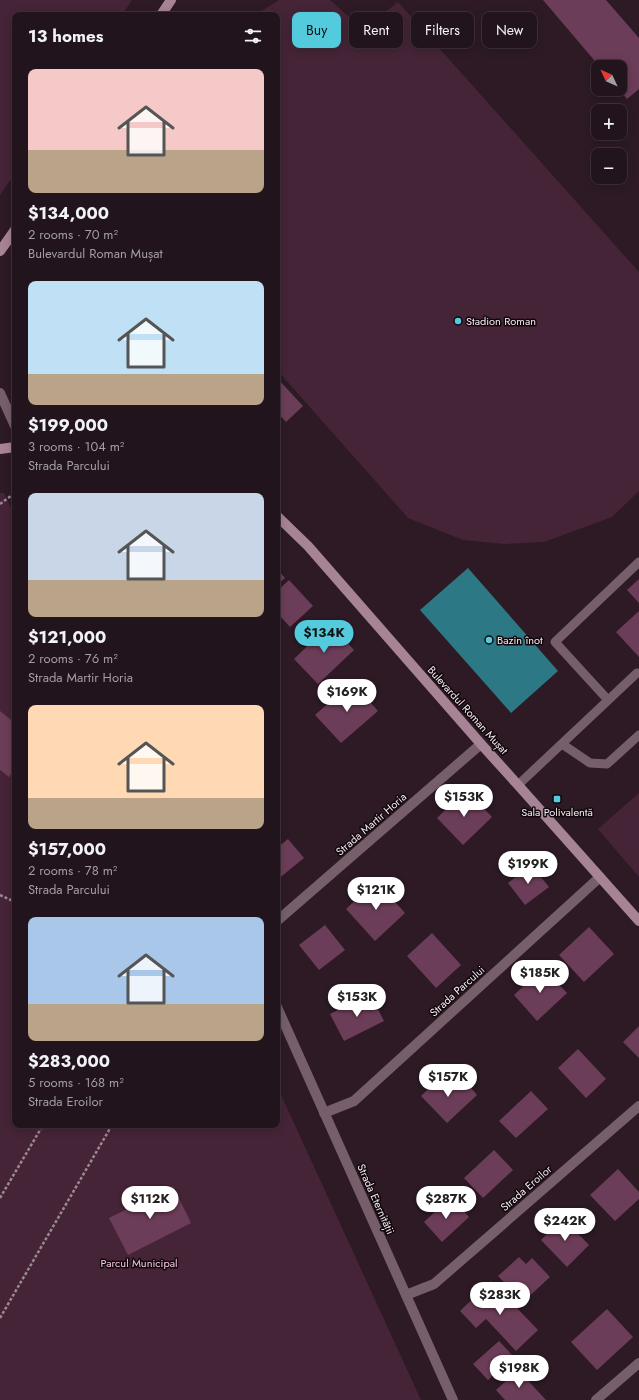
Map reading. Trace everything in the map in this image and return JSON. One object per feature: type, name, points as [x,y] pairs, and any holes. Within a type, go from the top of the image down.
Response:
[{"type":"street","points":[[163,12],[171,0]]},
{"type":"street","points":[[0,251],[12,234]]},
{"type":"street","points":[[0,393],[12,419]]},
{"type":"street","points":[[0,449],[12,447]]},
{"type":"street","name":"Bulevardul Roman Mușat","points":[[280,519],[308,546],[639,922]]},
{"type":"street","name":"Strada Martir Horia","points":[[280,918],[481,744]]},
{"type":"street","name":"Strada Parcului","points":[[324,1113],[354,1101],[600,877]]},
{"type":"street","name":"Strada Eternității","points":[[280,1014],[454,1400]]},
{"type":"street","name":"Strada Eroilor","points":[[406,1295],[434,1284],[639,1106]]},
{"type":"street","points":[[596,1400],[639,1363]]},
{"type":"lane","points":[[608,700],[555,642],[639,562]]},
{"type":"lane","points":[[518,785],[637,672]]},
{"type":"lane","points":[[562,744],[590,763],[607,764],[639,735]]},
{"type":"path","points":[[0,504],[12,495]]},
{"type":"path","points":[[0,895],[12,901]]},
{"type":"path","points":[[0,1198],[40,1128]]},
{"type":"path","points":[[0,1318],[110,1128]]},
{"type":"green space","points":[[0,0],[132,0],[124,12],[12,12],[12,177],[0,195]]},
{"type":"green space","name":"Stadion Roman","points":[[279,0],[330,0],[349,16],[349,48],[403,48],[403,12],[385,12],[398,2],[411,17],[411,48],[439,48],[639,272],[639,491],[612,517],[544,542],[505,544],[463,540],[408,518],[280,373],[280,12],[260,12]]},
{"type":"green space","name":"Parcul Municipal","points":[[0,493],[4,493],[12,510],[12,1128],[280,1128],[280,1093],[421,1400],[0,1400]]},
{"type":"green space","points":[[639,793],[639,877],[598,829]]},
{"type":"water","name":"Bazin înot","points":[[468,568],[558,671],[511,713],[420,610]]},
{"type":"building","points":[[543,0],[606,0],[639,38],[639,89],[627,99],[625,96],[627,96],[627,60],[594,60]]},
{"type":"building","points":[[280,381],[303,406],[286,422],[280,415]]},
{"type":"building","points":[[280,572],[285,578],[280,582]]},
{"type":"building","points":[[639,579],[639,603],[627,590]]},
{"type":"building","points":[[289,580],[313,606],[290,627],[280,616],[280,588]]},
{"type":"building","points":[[639,611],[639,657],[616,632]]},
{"type":"building","points":[[330,624],[354,650],[318,684],[294,659]]},
{"type":"building","points":[[352,682],[378,711],[341,743],[315,715]]},
{"type":"building","points":[[0,711],[12,721],[12,772],[9,777],[0,770]]},
{"type":"building","points":[[466,790],[492,817],[463,845],[437,818]]},
{"type":"building","points":[[288,839],[304,858],[280,878],[280,846]]},
{"type":"building","points":[[531,865],[549,887],[525,905],[508,883]]},
{"type":"building","points":[[376,881],[405,913],[375,941],[346,909]]},
{"type":"building","points":[[325,925],[345,950],[319,970],[299,945]]},
{"type":"building","points":[[589,927],[614,954],[584,982],[559,955]]},
{"type":"building","points":[[432,933],[461,965],[436,988],[407,956]]},
{"type":"building","points":[[543,968],[567,993],[537,1021],[514,995]]},
{"type":"building","points":[[370,994],[384,1021],[344,1041],[330,1014]]},
{"type":"building","points":[[639,1026],[639,1058],[623,1042]]},
{"type":"building","points":[[578,1049],[606,1079],[586,1098],[558,1068]]},
{"type":"building","points":[[444,1074],[457,1088],[465,1081],[477,1095],[447,1123],[421,1096]]},
{"type":"building","points":[[531,1091],[548,1109],[516,1138],[499,1121]]},
{"type":"building","points":[[494,1150],[513,1170],[483,1198],[464,1178]]},
{"type":"building","points":[[618,1169],[639,1192],[639,1199],[615,1221],[590,1195]]},
{"type":"building","points":[[173,1186],[191,1223],[128,1255],[109,1218]]},
{"type":"building","points":[[451,1197],[469,1217],[442,1242],[424,1222]]},
{"type":"building","points":[[563,1218],[589,1245],[567,1267],[541,1240]]},
{"type":"building","points":[[519,1257],[526,1264],[532,1258],[550,1277],[523,1302],[498,1276]]},
{"type":"building","points":[[491,1281],[538,1330],[516,1351],[486,1319],[476,1328],[460,1311]]},
{"type":"building","points":[[607,1309],[633,1337],[597,1370],[571,1342]]},
{"type":"building","points":[[499,1341],[513,1356],[488,1380],[473,1364]]},
{"type":"building","points":[[518,1370],[546,1400],[505,1400],[496,1390]]},
{"type":"place","name":"Stadion Roman","points":[[458,321]]},
{"type":"place","name":"Bazin înot","points":[[489,640]]},
{"type":"place","name":"Sala Polivalentă","points":[[557,799]]}]
